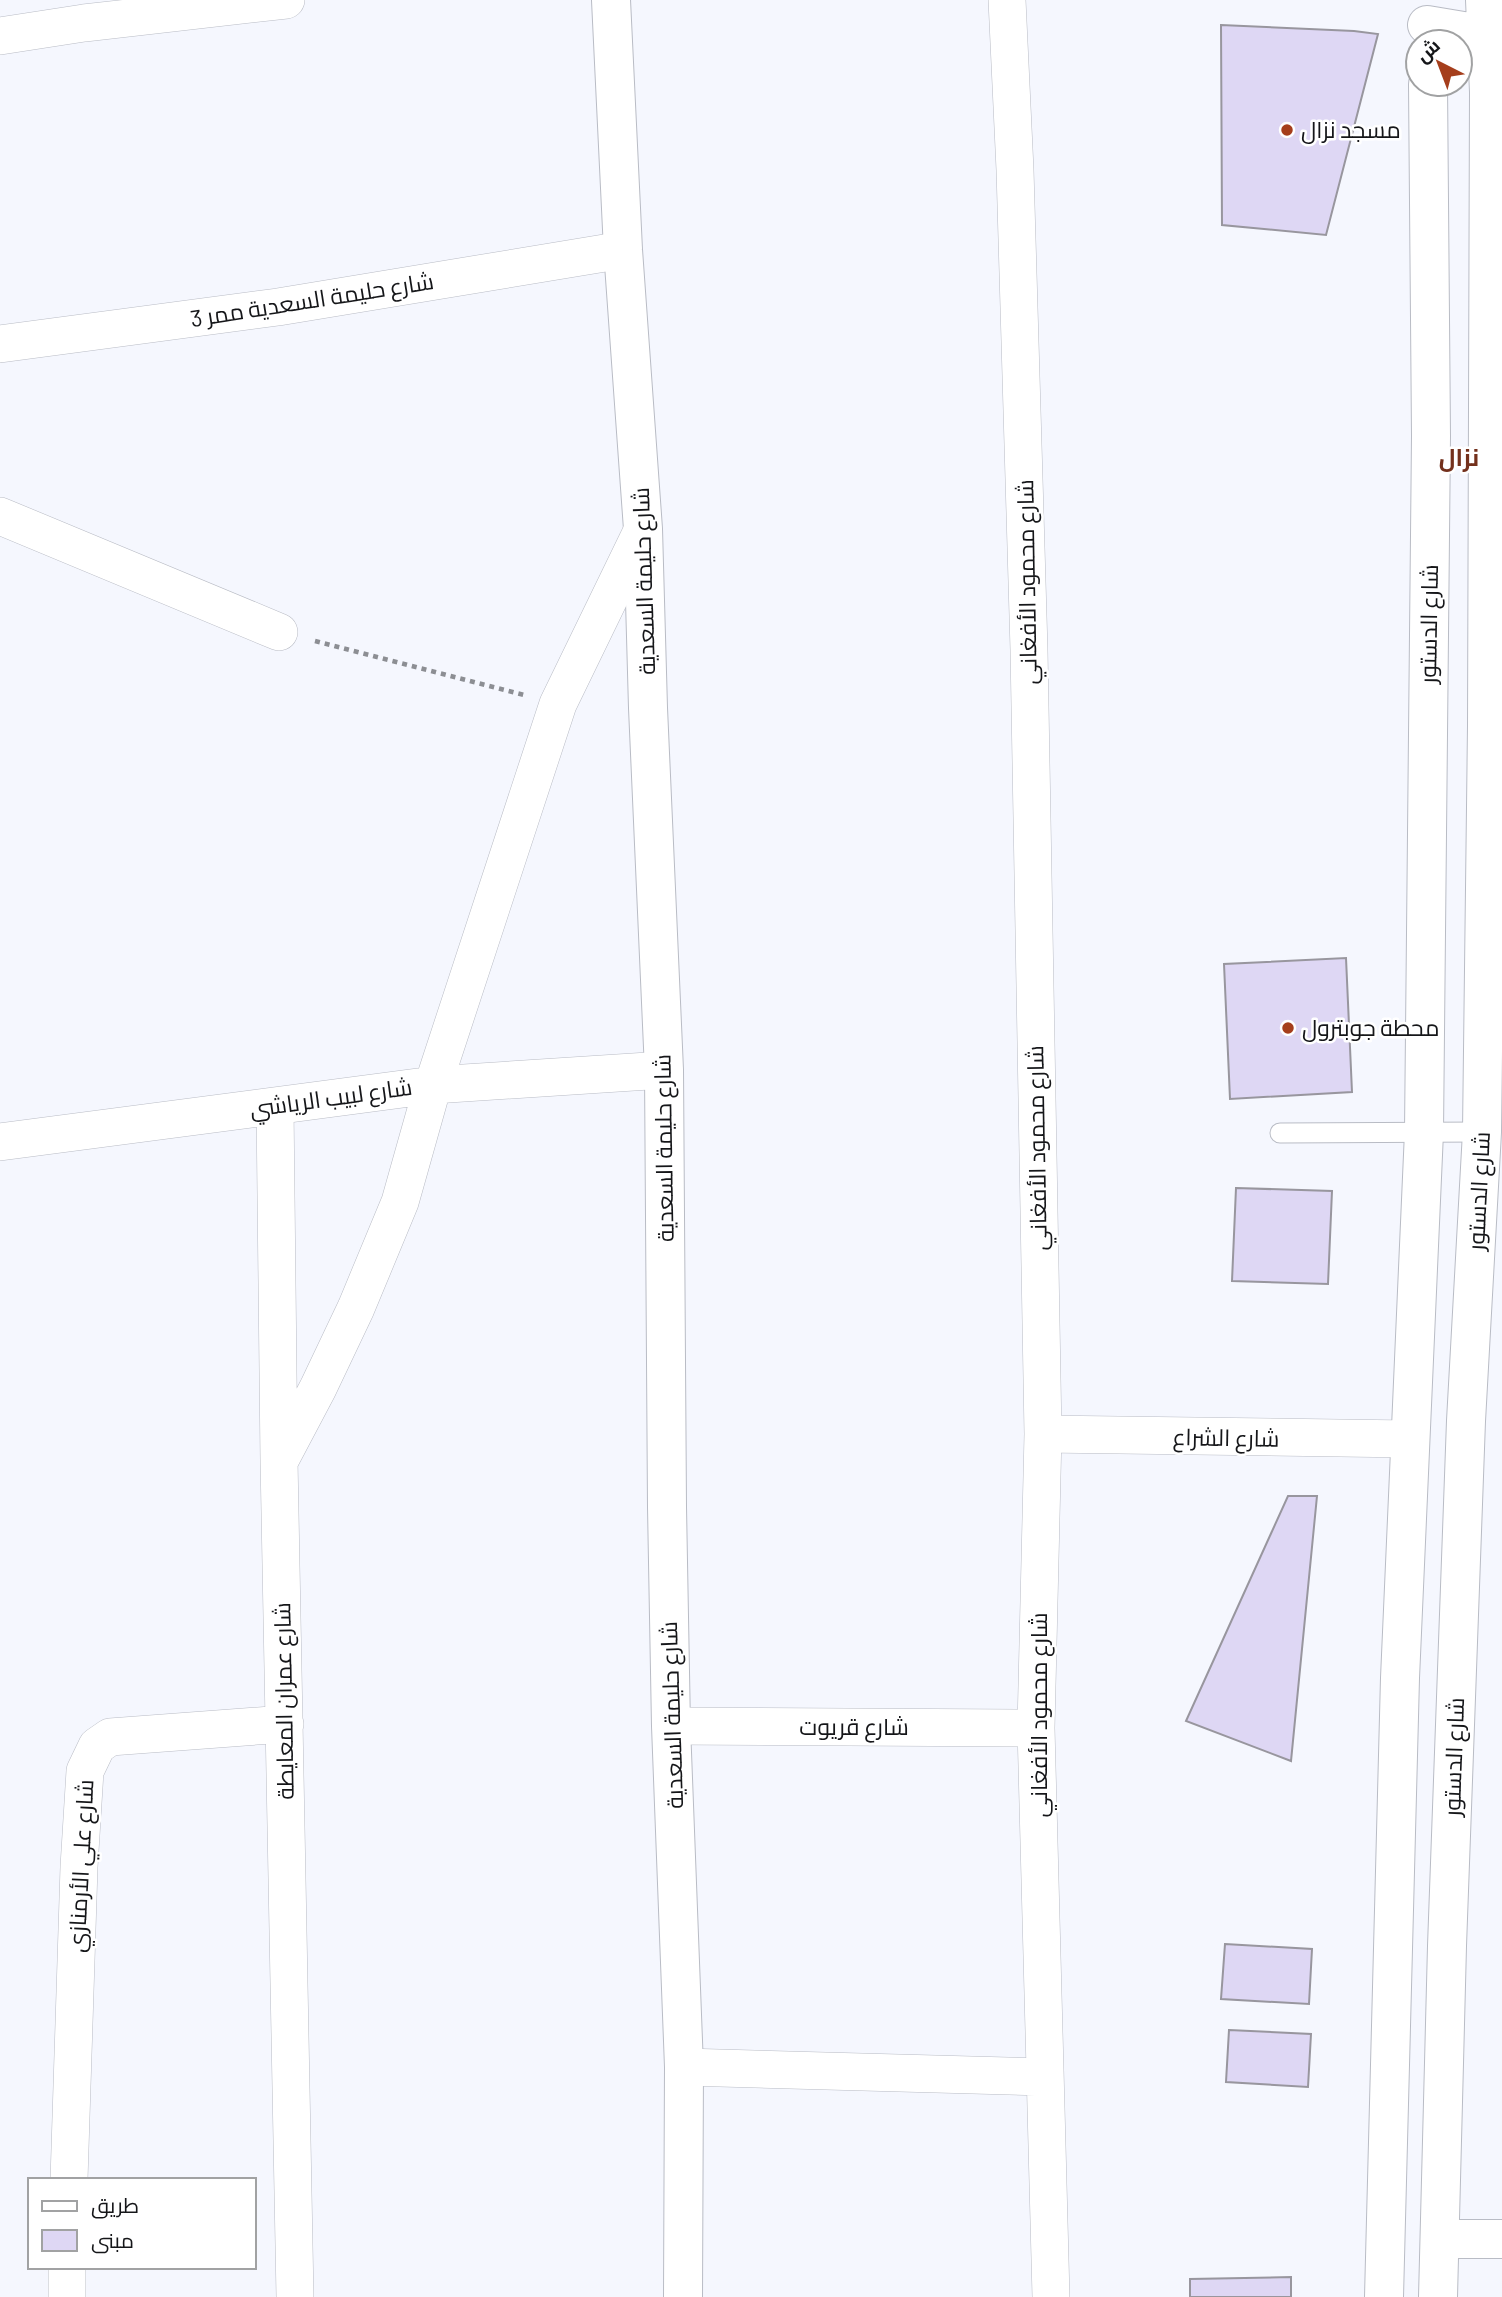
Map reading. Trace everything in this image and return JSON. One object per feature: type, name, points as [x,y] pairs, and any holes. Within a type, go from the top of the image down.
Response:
[{"type":"main road","name":"شارع حليمة السعدية","points":[[611,0],[624,250],[643,529],[664,1070],[667,1507],[671,1726],[684,2067],[684,2297]]},
{"type":"main road","points":[[1427,23],[1491,24]]},
{"type":"main road","name":"شارع الدستور","points":[[1438,2297],[1447,1947],[1466,1420],[1482,1132],[1494,726],[1489,92],[1491,24]]},
{"type":"main road","name":"شارع الدستور","points":[[1384,2297],[1400,1678],[1424,1132],[1431,436],[1428,98]]},
{"type":"main road","points":[[1441,2239],[1502,2239]]},
{"type":"street","points":[[0,36],[84,23],[286,0]]},
{"type":"street","name":"شارع محمود الأفغاني","points":[[1007,0],[1015,170],[1029,650],[1043,1434],[1036,1728],[1051,2297]]},
{"type":"street","name":"شارع حليمة السعدية ممر 3","points":[[0,344],[278,307],[624,250]]},
{"type":"street","points":[[0,516],[279,632]]},
{"type":"street","points":[[279,1460],[318,1388],[356,1308],[400,1202],[433,1084],[558,704],[643,529]]},
{"type":"street","name":"شارع لبيب الرياشي","points":[[0,1142],[433,1084],[664,1070]]},
{"type":"street","name":"شارع عمران المعايطة","points":[[275,1106],[295,2297]]},
{"type":"street","name":"شارع الشراع","points":[[1043,1434],[1410,1439]]},
{"type":"street","name":"شارع علي الأرمنازي","points":[[68,2178],[79,1867],[86,1771],[97,1746],[110,1737],[285,1724]]},
{"type":"street","name":"شارع قريوت","points":[[671,1726],[1036,1728]]},
{"type":"street","points":[[684,2067],[1045,2077]]},
{"type":"street","points":[[66,2297],[67,2269]]},
{"type":"lane","points":[[1280,1133],[1482,1132]]},
{"type":"path","points":[[279,632],[558,704]]},
{"type":"building","name":"مسجد نزال","points":[[1221,25],[1378,34],[1326,235],[1222,225]]},
{"type":"building","name":"محطة جوبترول","points":[[1346,958],[1352,1092],[1230,1099],[1224,964]]},
{"type":"building","points":[[1236,1188],[1332,1191],[1328,1284],[1232,1281]]},
{"type":"building","points":[[1288,1496],[1317,1496],[1291,1761],[1186,1721]]},
{"type":"building","points":[[1225,1944],[1312,1949],[1309,2004],[1221,1999]]},
{"type":"building","points":[[1229,2030],[1311,2034],[1308,2087],[1226,2082]]},
{"type":"building","points":[[1291,2277],[1291,2297],[1190,2297],[1190,2279]]},
{"type":"place","name":"مسجد نزال","points":[[1287,130]]},
{"type":"place","name":"محطة جوبترول","points":[[1288,1028]]},
{"type":"district","name":"نزال","points":[[1459,458]]}]
